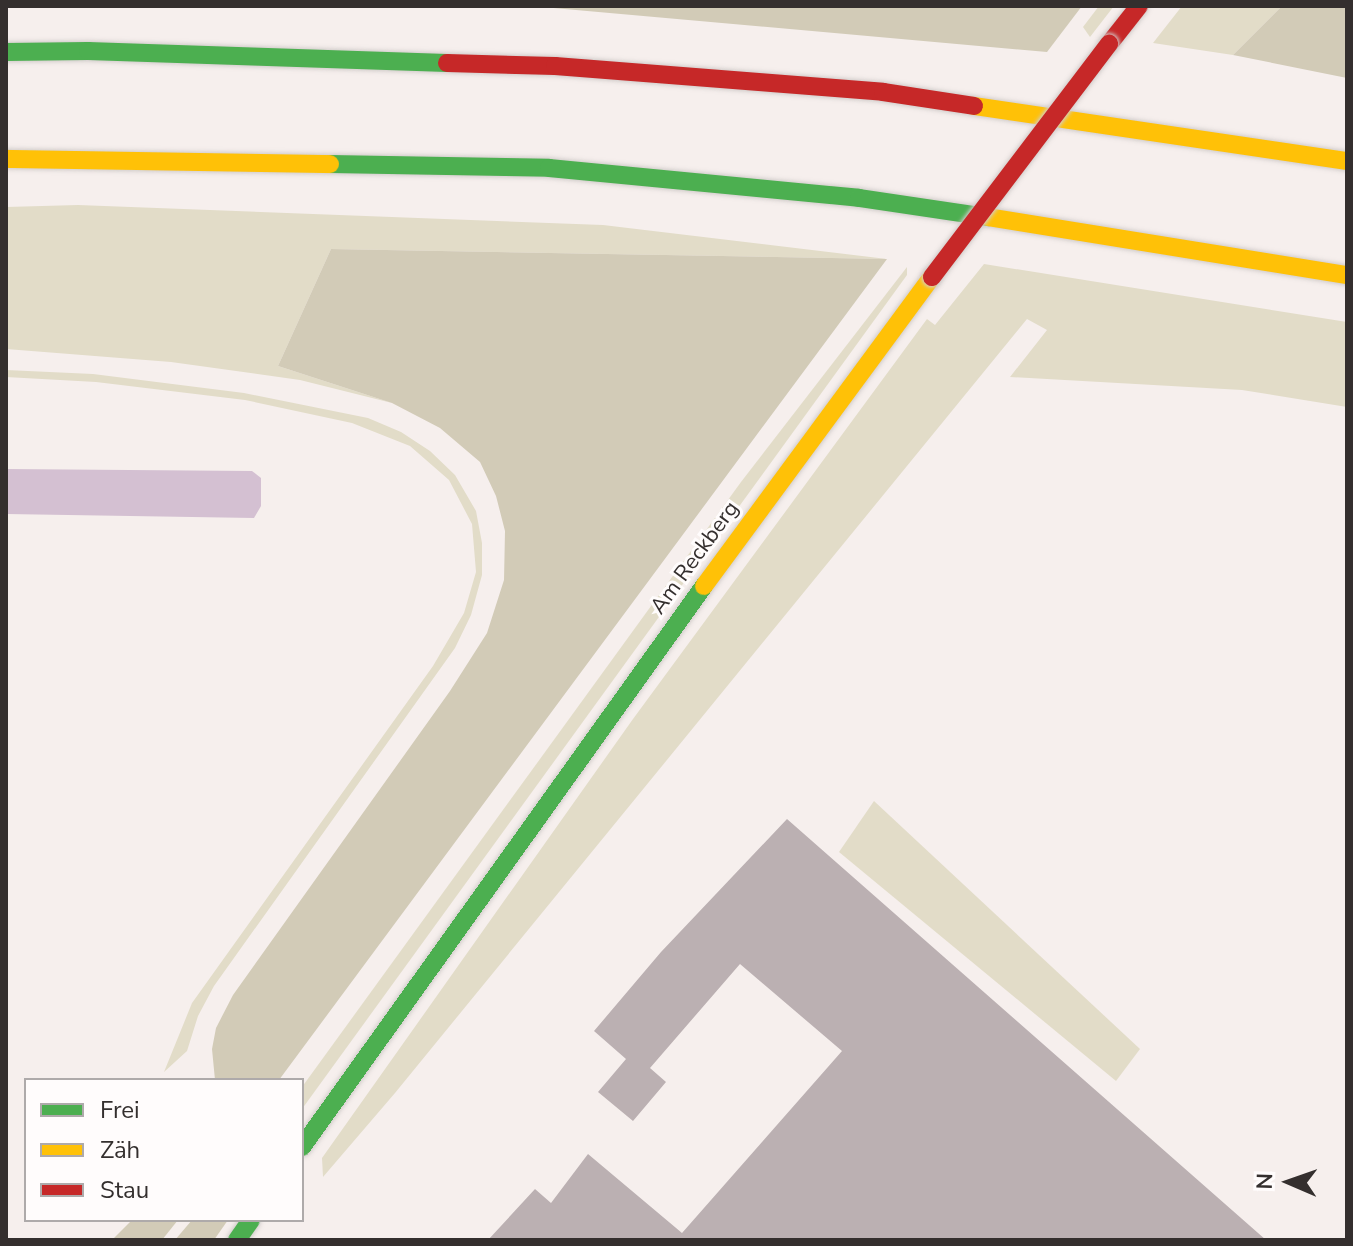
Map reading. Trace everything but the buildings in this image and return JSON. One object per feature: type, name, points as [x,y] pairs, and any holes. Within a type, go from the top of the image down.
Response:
[{"type":"main road","name":"Am Reckberg","points":[[304,1144],[655,652],[932,277],[1139,6]]},
{"type":"main road","points":[[6,52],[88,51],[540,65],[883,92],[1347,161]]},
{"type":"main road","points":[[6,159],[549,168],[859,198],[1142,239],[1347,275]]},
{"type":"main road","points":[[237,1240],[250,1222]]},
{"type":"shaded area","points":[[531,6],[1082,6],[1047,52]]},
{"type":"shaded area","points":[[1099,6],[1114,6],[1090,37],[1083,27]]},
{"type":"shaded area","points":[[1182,6],[1282,6],[1233,55],[1153,43]]},
{"type":"shaded area","points":[[1282,6],[1347,6],[1347,78],[1233,55]]},
{"type":"shaded area","points":[[78,205],[603,225],[887,259],[331,249],[278,366],[392,403],[300,380],[171,362],[6,349],[6,207]]},
{"type":"shaded area","points":[[331,249],[887,259],[280,1078],[215,1078],[212,1049],[216,1028],[233,995],[450,691],[487,633],[504,580],[505,531],[496,496],[480,462],[440,428],[392,403],[278,366]]},
{"type":"shaded area","points":[[984,264],[1347,322],[1347,407],[1242,390],[1010,377],[1047,330],[1027,319],[323,1177],[322,1158],[633,719],[927,319],[935,325]]},
{"type":"shaded area","points":[[907,267],[907,275],[304,1106],[304,1084],[741,482]]},
{"type":"shaded area","points":[[6,370],[93,374],[244,393],[368,418],[401,432],[430,451],[455,475],[476,511],[482,543],[482,575],[471,615],[455,648],[214,986],[198,1016],[187,1051],[164,1072],[192,1003],[433,666],[464,613],[476,572],[472,524],[449,480],[410,446],[352,423],[245,400],[96,382],[6,377]]},
{"type":"shaded area","points":[[6,469],[252,471],[261,478],[261,506],[254,518],[6,514]]},
{"type":"shaded area","points":[[874,801],[1140,1049],[1116,1081],[839,852]]},
{"type":"shaded area","points":[[130,1222],[176,1222],[162,1240],[112,1240]]},
{"type":"shaded area","points":[[190,1222],[227,1222],[214,1240],[175,1240]]},
{"type":"traffic: fast","points":[[6,52],[88,51],[447,63]]},
{"type":"traffic: fast","points":[[330,164],[549,168],[859,198],[988,217]]},
{"type":"traffic: fast","points":[[304,1144],[704,586]]},
{"type":"traffic: fast","points":[[237,1240],[250,1222]]},
{"type":"traffic: slow","points":[[974,106],[1347,161]]},
{"type":"traffic: slow","points":[[6,159],[330,164]]},
{"type":"traffic: slow","points":[[988,217],[1347,275]]},
{"type":"traffic: slow","points":[[704,586],[932,277]]},
{"type":"traffic: jam","points":[[1109,44],[1139,6]]},
{"type":"traffic: jam","points":[[932,277],[1109,44]]},
{"type":"traffic: jam","points":[[447,63],[555,66],[883,92],[974,106]]}]
